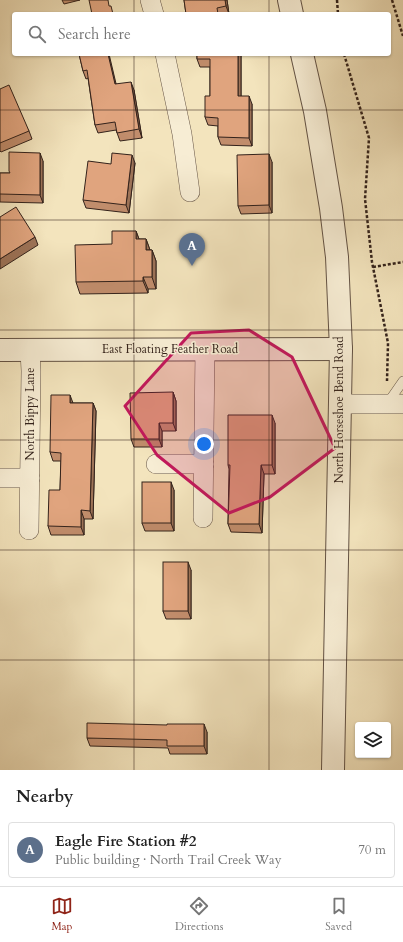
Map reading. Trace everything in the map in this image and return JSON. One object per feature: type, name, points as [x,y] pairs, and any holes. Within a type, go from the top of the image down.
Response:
[{"type":"street","points":[[150,0],[153,12]]},
{"type":"street","points":[[289,0],[292,12]]},
{"type":"street","points":[[165,56],[182,134],[190,192]]},
{"type":"street","name":"North Horseshoe Bend Road","points":[[302,56],[315,111],[331,208],[337,257],[341,349],[333,770]]},
{"type":"street","points":[[203,518],[205,349]]},
{"type":"street","name":"East Floating Feather Road","points":[[0,350],[341,349]]},
{"type":"street","name":"North Bippy Lane","points":[[29,530],[30,350]]},
{"type":"street","points":[[340,404],[392,398]]},
{"type":"street","points":[[156,464],[204,464]]},
{"type":"street","name":"North Bippy Lane","points":[[0,478],[30,478]]},
{"type":"lane","points":[[392,398],[403,380]]},
{"type":"path","points":[[337,0],[338,12]]},
{"type":"path","points":[[392,0],[403,36]]},
{"type":"path","points":[[345,56],[369,138],[365,199],[373,267],[388,343],[392,398]]},
{"type":"path","points":[[373,267],[403,262]]},
{"type":"highlighted area","points":[[249,330],[292,357],[335,448],[270,497],[229,513],[157,455],[125,406],[191,333]]},
{"type":"building","points":[[89,0],[108,0],[112,12],[92,12]]},
{"type":"building","points":[[184,0],[225,0],[226,6],[217,8],[218,12],[186,12]]},
{"type":"building","points":[[79,56],[108,56],[115,84],[131,82],[139,129],[117,133],[115,122],[95,125],[87,70],[83,71]]},
{"type":"building","points":[[197,56],[238,56],[238,96],[249,96],[249,138],[218,137],[218,118],[205,117],[205,96],[210,96],[210,59],[197,59]]},
{"type":"building","points":[[9,85],[29,131],[0,143],[0,89]]},
{"type":"building","points":[[9,152],[40,153],[40,195],[0,194],[0,173],[10,173]]},
{"type":"building","points":[[112,153],[132,155],[126,205],[83,200],[88,161],[111,164]]},
{"type":"building","points":[[269,154],[269,205],[238,206],[237,155]]},
{"type":"building","points":[[16,207],[35,237],[0,259],[0,217]]},
{"type":"building","points":[[112,231],[136,231],[136,239],[146,239],[146,250],[152,250],[152,277],[143,277],[143,281],[76,282],[75,245],[112,244]]},
{"type":"building","points":[[173,392],[173,423],[159,423],[159,439],[131,439],[130,393]]},
{"type":"building","points":[[51,395],[70,395],[70,403],[93,403],[90,511],[81,510],[81,527],[48,526],[49,490],[60,490],[61,453],[50,452]]},
{"type":"building","points":[[228,415],[272,415],[272,465],[261,465],[259,524],[228,524],[230,465],[228,465]]},
{"type":"building","points":[[142,482],[171,482],[171,523],[142,523]]},
{"type":"building","points":[[163,562],[188,562],[188,611],[163,611]]},
{"type":"building","points":[[87,723],[167,725],[204,724],[204,746],[167,746],[167,740],[87,738]]},
{"type":"place","name":"Eagle Fire Station #2","points":[[192,266]]}]
